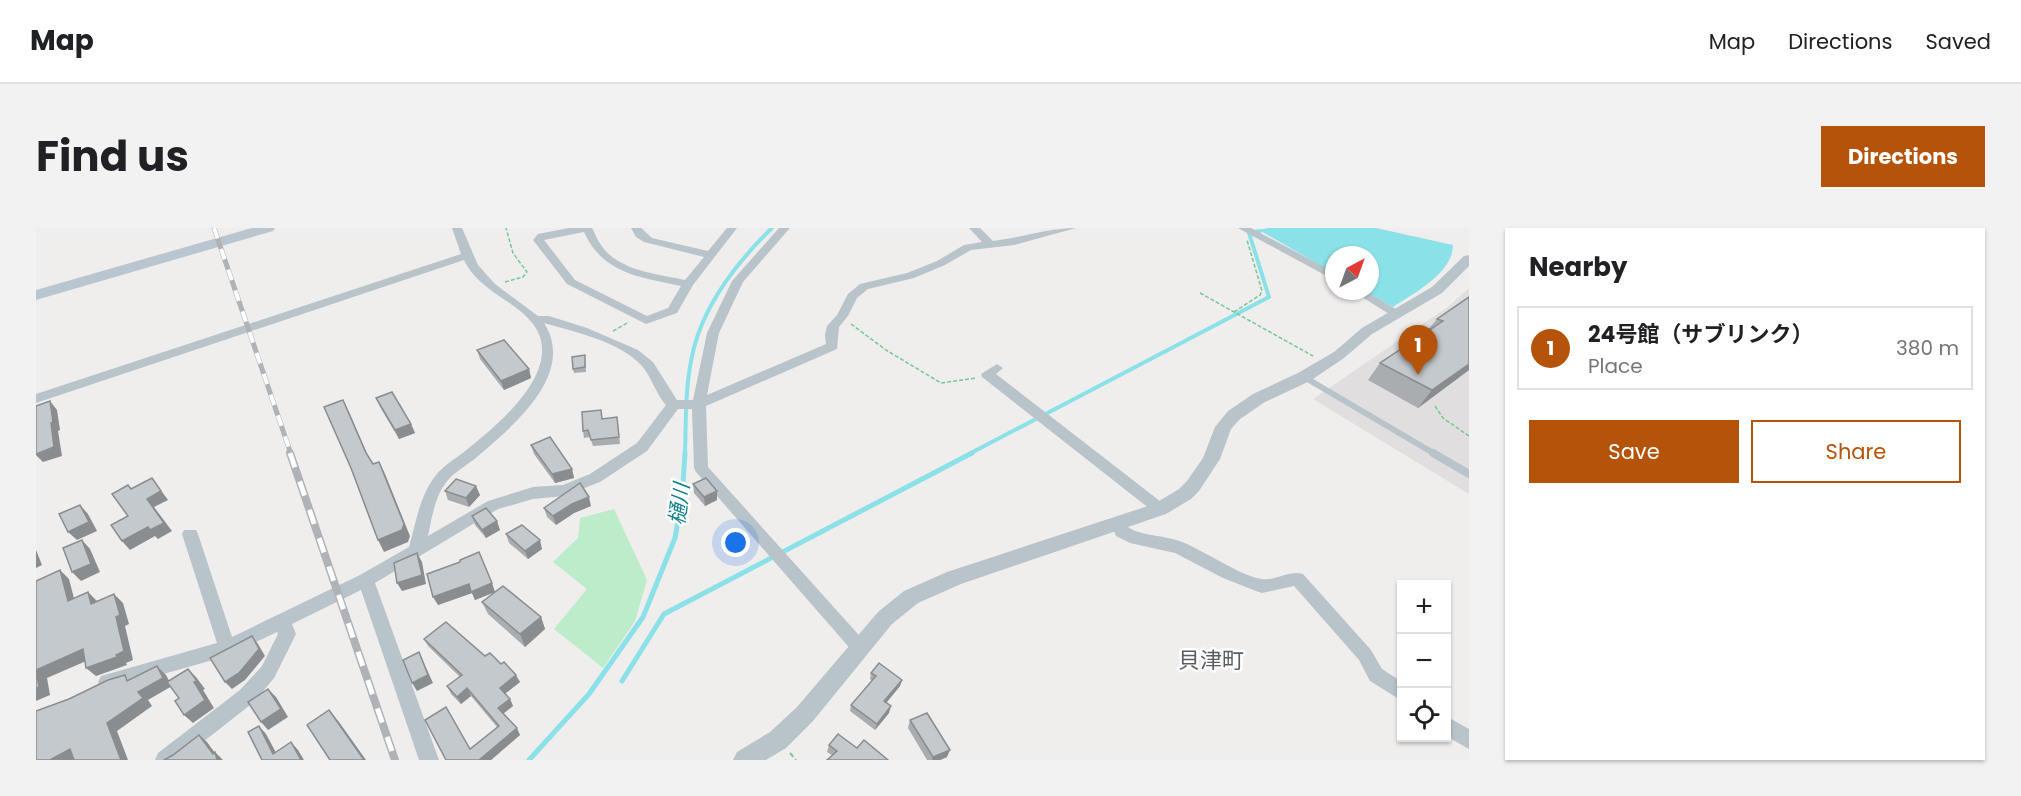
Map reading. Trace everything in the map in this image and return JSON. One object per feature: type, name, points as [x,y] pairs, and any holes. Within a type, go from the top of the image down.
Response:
[{"type":"main road","points":[[36,295],[268,228]]},
{"type":"street","points":[[417,548],[432,494],[440,478],[473,453],[535,390],[544,374],[549,358],[549,345],[544,330],[475,270],[457,228]]},
{"type":"street","points":[[688,284],[641,272],[611,261],[598,249],[587,228],[542,236],[538,240],[571,282],[646,320],[673,310],[688,284],[732,228]]},
{"type":"street","points":[[785,228],[738,281],[713,333],[697,404],[701,468],[860,648]]},
{"type":"street","points":[[974,228],[989,243]]},
{"type":"street","points":[[534,320],[545,319],[621,347],[643,360],[655,375],[664,397],[676,405],[697,404],[833,346],[831,330],[842,316],[852,296],[864,286],[910,276],[941,263],[968,247],[1014,242],[1071,228]]},
{"type":"street","points":[[640,229],[648,240],[711,255]]},
{"type":"street","points":[[1244,229],[1325,272]]},
{"type":"street","points":[[36,399],[468,255]]},
{"type":"street","points":[[745,760],[778,740],[805,714],[898,607],[931,586],[1160,509],[1185,494],[1193,486],[1210,459],[1223,427],[1234,415],[1259,398],[1304,377],[1339,355],[1367,331],[1437,290],[1469,259]]},
{"type":"street","points":[[1374,300],[1398,314]]},
{"type":"street","points":[[992,371],[1038,415],[1104,463],[1160,509]]},
{"type":"street","points":[[93,689],[114,679],[227,648],[366,580],[493,505],[533,493],[564,490],[595,478],[642,447],[676,405]]},
{"type":"street","points":[[1119,523],[1122,532],[1136,539],[1178,547],[1229,573],[1262,586],[1297,579],[1365,655],[1376,675],[1397,690]]},
{"type":"street","points":[[190,534],[227,648]]},
{"type":"street","points":[[366,580],[429,760]]},
{"type":"street","points":[[165,760],[247,696],[268,672],[287,634],[282,622]]},
{"type":"street","points":[[1451,728],[1469,740]]},
{"type":"lane","points":[[1304,377],[1469,474]]},
{"type":"path","points":[[490,285],[526,275],[513,253],[506,228]]},
{"type":"path","points":[[1234,312],[1260,295],[1262,291],[1244,229]]},
{"type":"path","points":[[1200,293],[1325,364]]},
{"type":"path","points":[[592,335],[619,330],[639,316]]},
{"type":"path","points":[[842,316],[878,345],[941,383],[965,381],[992,371]]},
{"type":"path","points":[[1435,406],[1443,418],[1469,436]]},
{"type":"shaded area","points":[[1469,288],[1469,494],[1313,399],[1449,306]]},
{"type":"green space","points":[[614,509],[647,580],[635,621],[603,668],[554,629],[587,589],[553,562],[578,538],[580,518]]},
{"type":"water","points":[[1268,228],[1376,228],[1453,245],[1447,265],[1440,273],[1421,289],[1393,307],[1379,299],[1379,246],[1325,246],[1325,268],[1259,230]]},
{"type":"building","points":[[1469,297],[1469,364],[1432,390],[1380,363],[1443,321],[1437,319]]},
{"type":"building","points":[[504,340],[529,369],[501,381],[477,350]]},
{"type":"building","points":[[585,355],[585,367],[573,369],[572,357]]},
{"type":"building","points":[[392,392],[411,424],[395,430],[376,398]]},
{"type":"building","points":[[343,400],[366,453],[373,464],[379,462],[404,524],[402,530],[378,540],[351,468],[324,407]]},
{"type":"building","points":[[50,401],[54,447],[36,454],[36,406]]},
{"type":"building","points":[[601,410],[602,419],[617,417],[619,437],[591,440],[588,430],[583,431],[582,412]]},
{"type":"building","points":[[550,437],[572,469],[552,474],[531,445]]},
{"type":"building","points":[[152,478],[161,491],[147,499],[164,523],[150,530],[148,527],[122,541],[111,525],[128,516],[112,494],[128,485],[131,489]]},
{"type":"building","points":[[706,478],[717,491],[704,497],[693,484]]},
{"type":"building","points":[[456,479],[476,486],[466,498],[445,491]]},
{"type":"building","points":[[580,483],[589,497],[553,516],[544,508]]},
{"type":"building","points":[[80,505],[89,522],[68,532],[59,514]]},
{"type":"building","points":[[486,508],[497,521],[482,530],[472,516]]},
{"type":"building","points":[[522,525],[540,540],[525,551],[506,534]]},
{"type":"building","points":[[82,540],[91,564],[72,572],[63,548]]},
{"type":"building","points":[[479,552],[492,583],[471,592],[469,584],[433,597],[427,574],[460,562]]},
{"type":"building","points":[[417,553],[422,575],[397,583],[394,563]]},
{"type":"building","points":[[60,570],[68,601],[88,592],[91,604],[114,594],[120,615],[116,617],[124,651],[116,655],[117,657],[86,668],[83,649],[36,670],[36,581]]},
{"type":"building","points":[[503,586],[541,617],[520,634],[482,602]]},
{"type":"building","points":[[446,622],[485,656],[490,653],[501,664],[504,662],[516,675],[500,688],[510,699],[498,708],[517,728],[479,760],[446,760],[425,720],[446,707],[470,749],[499,726],[467,688],[457,697],[447,686],[462,675],[424,639]]},
{"type":"building","points":[[252,636],[259,649],[239,673],[225,682],[210,658]]},
{"type":"building","points":[[419,652],[428,675],[412,683],[403,660]]},
{"type":"building","points":[[879,663],[902,680],[884,701],[891,706],[877,724],[851,705],[876,676],[871,673]]},
{"type":"building","points":[[157,666],[163,678],[138,692],[143,698],[107,723],[121,760],[74,760],[70,749],[50,760],[36,760],[36,711],[69,699],[108,680],[125,675],[127,681]]},
{"type":"building","points":[[188,669],[197,681],[194,682],[205,700],[184,715],[175,701],[179,698],[167,682]]},
{"type":"building","points":[[36,670],[39,687],[36,688]]},
{"type":"building","points":[[268,689],[281,709],[261,722],[248,702]]},
{"type":"building","points":[[329,710],[364,760],[330,760],[307,725]]},
{"type":"building","points":[[927,713],[950,750],[933,757],[910,720]]},
{"type":"building","points":[[259,726],[273,754],[291,742],[301,760],[262,760],[248,732]]},
{"type":"building","points":[[838,734],[857,748],[864,740],[888,760],[827,760],[837,751],[829,745]]},
{"type":"building","points":[[199,735],[213,754],[215,752],[217,760],[164,760],[173,755]]},
{"type":"waterway","name":"樋川","points":[[685,454],[689,373],[702,323],[732,272],[772,228]]},
{"type":"waterway","points":[[969,454],[1269,297],[1249,233],[1260,231]]},
{"type":"waterway","name":"樋川","points":[[529,760],[589,694],[643,617],[675,538],[682,499],[685,453]]},
{"type":"waterway","points":[[622,681],[664,614],[972,453]]},
{"type":"railway","points":[[214,228],[291,454]]},
{"type":"railway","points":[[290,453],[395,760]]},
{"type":"place","name":"24号館（サブリンク）","points":[[1418,375]]},
{"type":"district","name":"貝津町","points":[[1211,660]]}]
